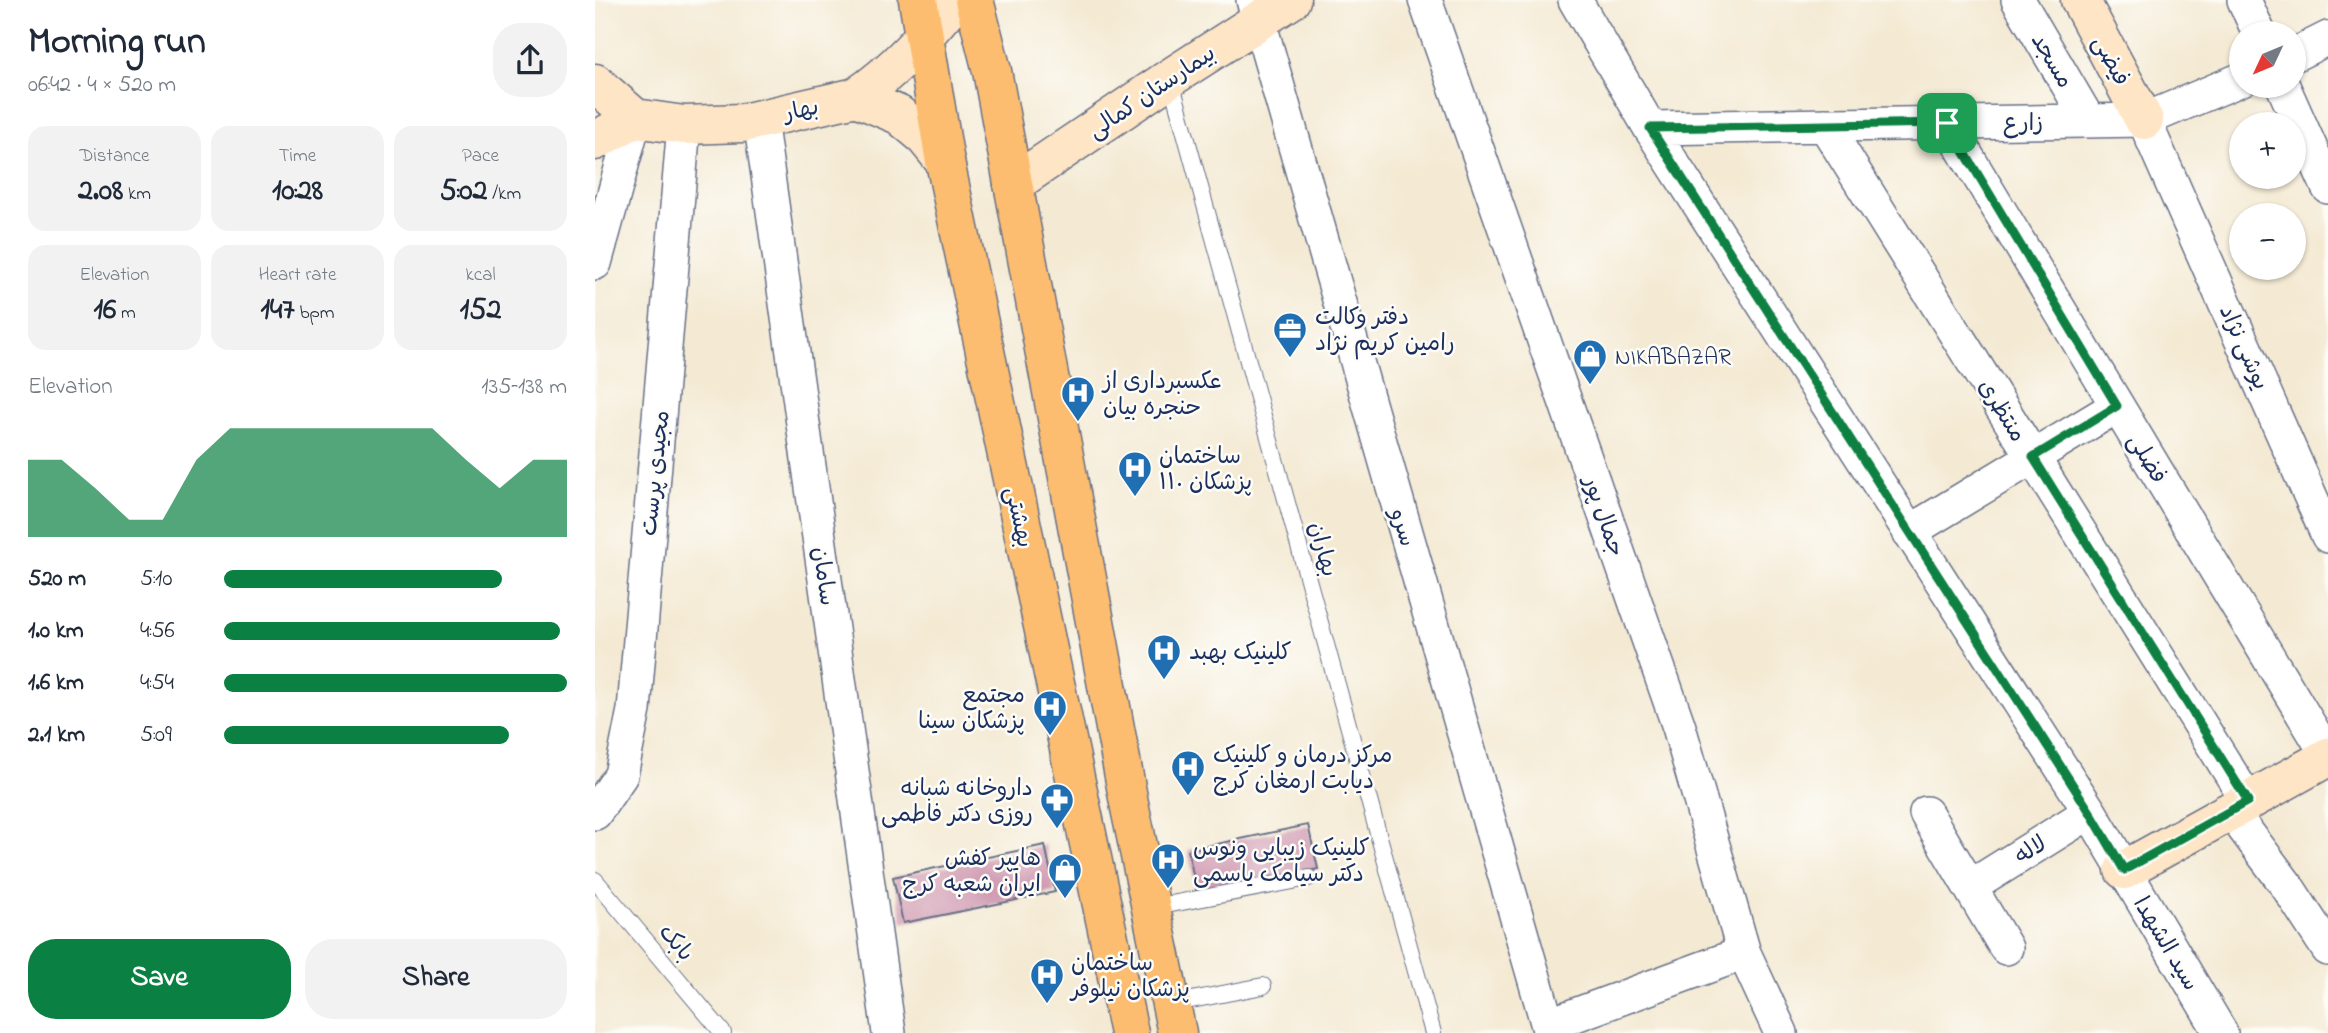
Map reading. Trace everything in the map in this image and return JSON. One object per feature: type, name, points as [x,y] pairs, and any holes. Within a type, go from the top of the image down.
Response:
[{"type":"main road","points":[[974,0],[992,71],[1150,908],[1174,1018]]},
{"type":"main road","name":"بهشتى","points":[[921,18],[945,162],[1129,1033]]},
{"type":"street","points":[[856,97],[883,79],[921,18],[955,0]]},
{"type":"street","name":"بیمارستان کمالی","points":[[1013,184],[1170,78],[1256,11],[1291,0]]},
{"type":"street","name":"جمال پور","points":[[1425,0],[1679,727],[1744,953],[1781,1033]]},
{"type":"street","name":"سید الشهدا","points":[[1575,0],[1650,128],[2090,812],[2221,1033]]},
{"type":"street","name":"مسجد","points":[[2018,0],[2089,121]]},
{"type":"street","name":"فیضی","points":[[2080,0],[2144,120]]},
{"type":"street","points":[[2244,0],[2254,21]]},
{"type":"street","name":"سرو","points":[[1256,11],[1549,1029]]},
{"type":"street","points":[[2307,48],[2328,38]]},
{"type":"street","points":[[595,83],[635,118]]},
{"type":"street","points":[[2144,120],[2229,84]]},
{"type":"street","points":[[856,97],[899,115],[923,135],[945,162]]},
{"type":"street","name":"بهار","points":[[635,118],[684,125],[743,123],[856,97]]},
{"type":"street","points":[[2288,98],[2328,187]]},
{"type":"street","points":[[595,141],[635,118]]},
{"type":"street","points":[[595,263],[635,118]]},
{"type":"street","name":"سامان","points":[[761,118],[888,1033]]},
{"type":"street","name":"زارع","points":[[1650,128],[2144,120]]},
{"type":"street","name":"یوشی نژاد","points":[[2144,120],[2328,536]]},
{"type":"street","name":"فضلی","points":[[1947,123],[2328,757]]},
{"type":"street","name":"مجیدی پرست","points":[[595,813],[621,775],[633,710],[684,125]]},
{"type":"street","name":"منتظری","points":[[1825,125],[2033,457],[2239,806],[2328,949]]},
{"type":"street","points":[[1909,532],[2117,406]]},
{"type":"street","points":[[2124,870],[2328,757]]},
{"type":"street","name":"لاله","points":[[1970,887],[2090,812]]},
{"type":"street","points":[[1926,813],[2006,948]]},
{"type":"street","points":[[1549,1029],[1744,953]]},
{"type":"lane","name":"بهاران","points":[[1170,78],[1433,1033]]},
{"type":"lane","points":[[1150,908],[1309,878]]},
{"type":"lane","name":"بابک","points":[[595,880],[723,1033]]},
{"type":"lane","points":[[1174,1018],[1263,986]]},
{"type":"building","points":[[1308,825],[1318,869],[1197,894],[1188,850]]},
{"type":"building","points":[[1045,845],[1055,892],[903,923],[893,877]]},
{"type":"place","name":"دفتر وکالت رامین کریم نژاد","points":[[1290,359]]},
{"type":"place","name":"NIKABAZAR","points":[[1590,386]]},
{"type":"place","name":"عکسبرداری از حنجره بیان","points":[[1078,423]]},
{"type":"place","name":"ساختمان پزشکان ۱۱۰","points":[[1135,498]]},
{"type":"place","name":"کلینیک بهبد","points":[[1164,681]]},
{"type":"place","name":"مجتمع پزشکان سینا","points":[[1050,737]]},
{"type":"place","name":"مرکز درمان و کلینیک دیابت ارمغان کرج","points":[[1188,797]]},
{"type":"place","name":"داروخانه شبانه روزی دکتر فاطمی","points":[[1057,830]]},
{"type":"place","name":"کلینیک زیبایی ونوس دکتر سیامک یاسمی","points":[[1168,890]]},
{"type":"place","name":"هایپر کفش ایران شعبه کرج","points":[[1065,900]]},
{"type":"place","name":"ساختمان پزشکان نیلوفر","points":[[1047,1005]]},
{"type":"route","points":[[1947,123],[2117,406],[2033,457],[2248,801],[2124,870],[2090,812],[1650,128],[1947,123]]}]
